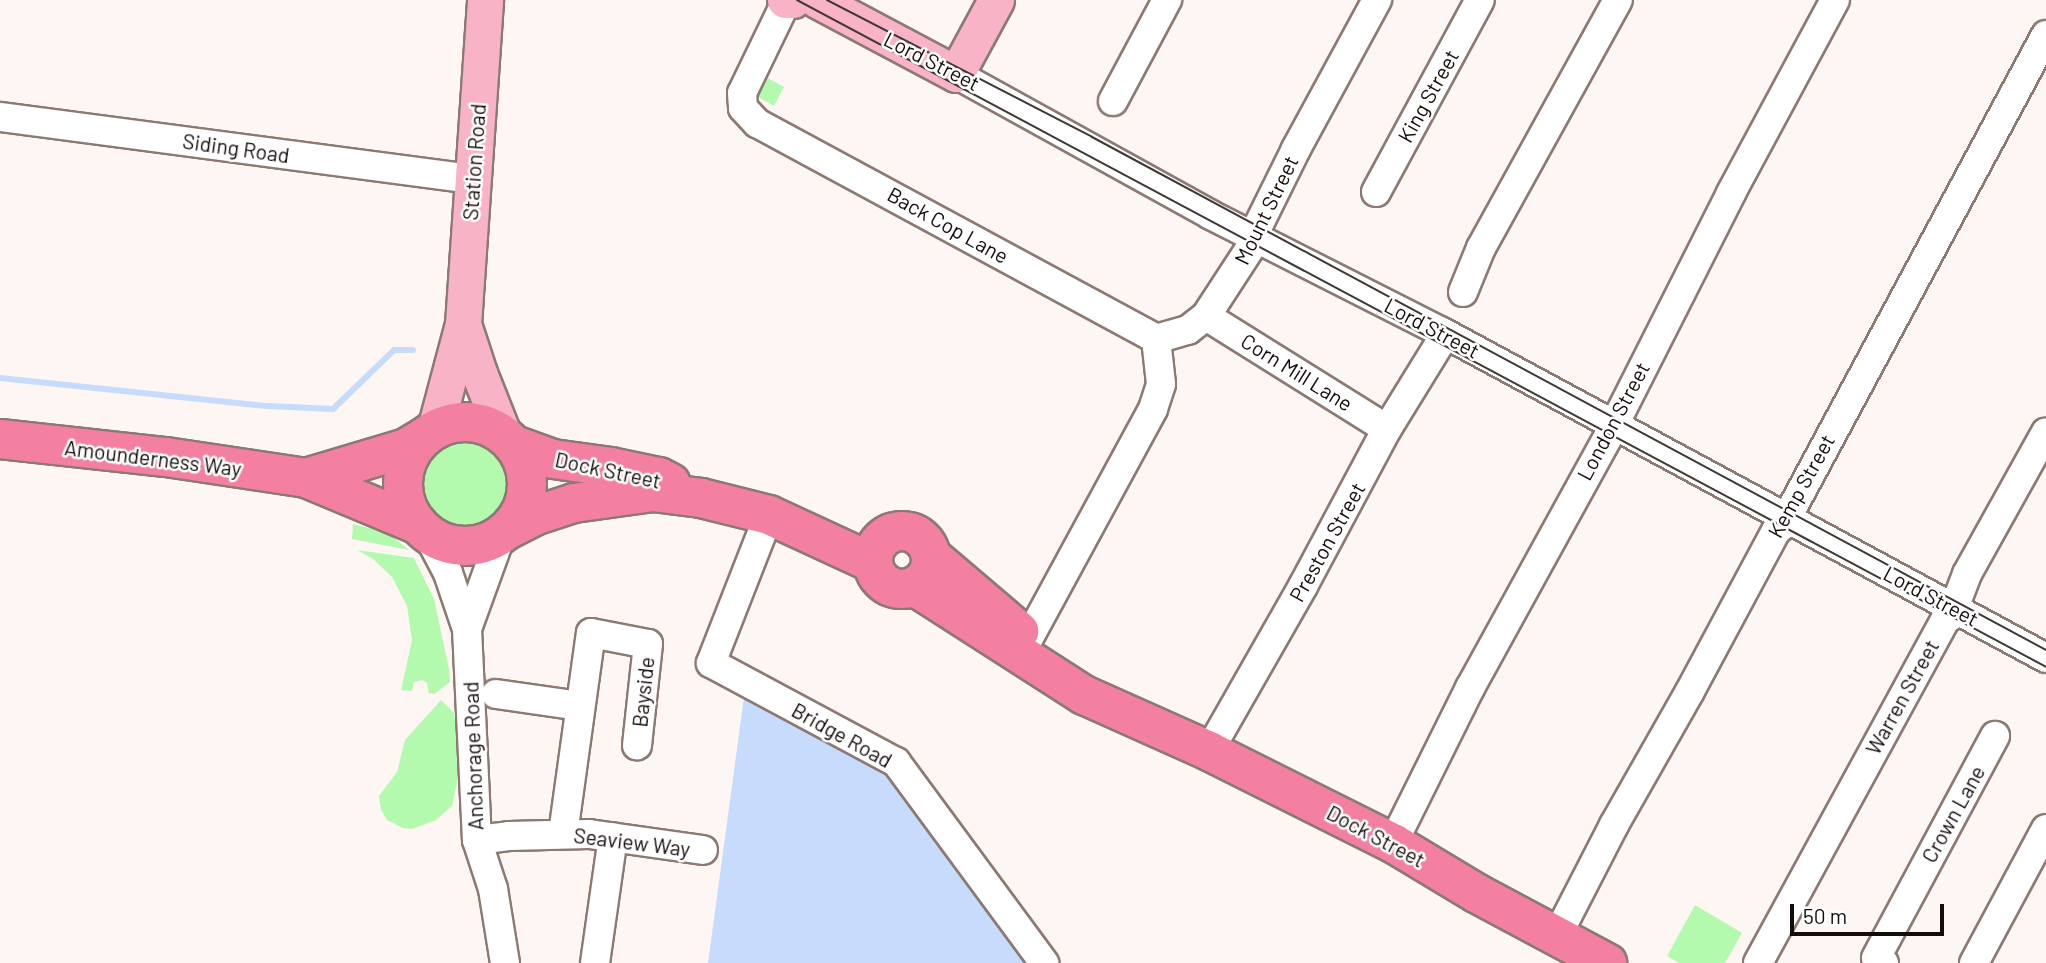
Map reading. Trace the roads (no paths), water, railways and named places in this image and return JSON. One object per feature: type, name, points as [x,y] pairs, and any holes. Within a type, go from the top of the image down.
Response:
[{"type":"highway","points":[[472,422],[489,426],[509,441],[527,474],[527,494],[522,510],[505,532],[470,546],[452,545],[423,529],[408,508],[403,487],[410,457],[430,433],[454,423],[472,422]]},
{"type":"highway","name":"Amounderness Way","points":[[306,478],[397,451],[430,433]]},
{"type":"highway","name":"Amounderness Way","points":[[0,439],[166,457],[306,478],[423,529]]},
{"type":"highway","name":"Dock Street","points":[[509,441],[552,459],[659,477],[701,498]]},
{"type":"highway","name":"Dock Street","points":[[505,532],[534,516],[574,503],[653,492],[701,498],[879,549]]},
{"type":"highway","points":[[898,531],[912,533],[924,541],[922,571],[905,588],[888,585],[878,575],[879,549],[898,531]]},
{"type":"highway","name":"Dock Street","points":[[922,571],[1023,647],[1076,667],[1139,719],[1393,843],[1607,963]]},
{"type":"main road","name":"Station Road","points":[[430,433],[463,324],[485,0]]},
{"type":"main road","points":[[786,0],[793,0]]},
{"type":"main road","name":"Lord Street","points":[[817,0],[956,74]]},
{"type":"main road","points":[[956,74],[996,0]]},
{"type":"main road","name":"Station Road","points":[[463,324],[482,382],[509,441]]},
{"type":"street","name":"Back Cop Lane","points":[[786,0],[742,93],[743,108],[757,123],[1156,339]]},
{"type":"street","points":[[1113,101],[1167,0]]},
{"type":"street","name":"Mount Street","points":[[1156,339],[1188,330],[1206,316],[1254,244],[1255,236],[1296,149],[1377,0]]},
{"type":"street","name":"King Street","points":[[1376,192],[1480,0]]},
{"type":"street","points":[[1462,292],[1481,248],[1618,0]]},
{"type":"street","name":"London Street","points":[[1393,843],[1469,688],[1613,424],[1731,194],[1835,0]]},
{"type":"street","name":"Kemp Street","points":[[1557,936],[1614,825],[1776,531],[1783,525],[1783,519],[2046,35]]},
{"type":"street","name":"Lord Street","points":[[956,74],[1255,236],[1443,332],[1783,519],[2046,658]]},
{"type":"street","name":"Siding Road","points":[[0,117],[472,179]]},
{"type":"street","name":"Corn Mill Lane","points":[[1206,316],[1387,429]]},
{"type":"street","name":"Preston Street","points":[[1209,751],[1387,429],[1440,343],[1443,332]]},
{"type":"street","points":[[1023,647],[1153,409],[1161,384],[1156,339]]},
{"type":"street","name":"Warren Street","points":[[1758,963],[1785,908],[1953,609],[1967,574],[2046,432]]},
{"type":"street","name":"Bridge Road","points":[[782,522],[711,663],[896,762],[1044,963]]},
{"type":"street","name":"Anchorage Road","points":[[423,529],[449,573],[467,629],[477,840],[494,889],[505,963]]},
{"type":"street","name":"Anchorage Road","points":[[467,629],[505,532]]},
{"type":"street","name":"Bayside","points":[[563,834],[591,633],[648,644],[637,745]]},
{"type":"street","points":[[496,694],[579,706]]},
{"type":"street","name":"Crown Lane","points":[[1884,963],[1876,958],[1996,736]]},
{"type":"street","points":[[1974,963],[2046,829]]},
{"type":"street","name":"Seaview Way","points":[[477,840],[563,834],[613,837],[703,850]]},
{"type":"street","points":[[595,963],[613,837]]},
{"type":"water","points":[[744,697],[832,744],[892,769],[1030,963],[708,963]]},
{"type":"waterway","points":[[0,378],[268,406],[333,409],[394,350],[413,350]]},
{"type":"tram line","points":[[797,0],[2046,667]]},
{"type":"tram line","points":[[827,0],[1092,137],[2046,650]]}]
